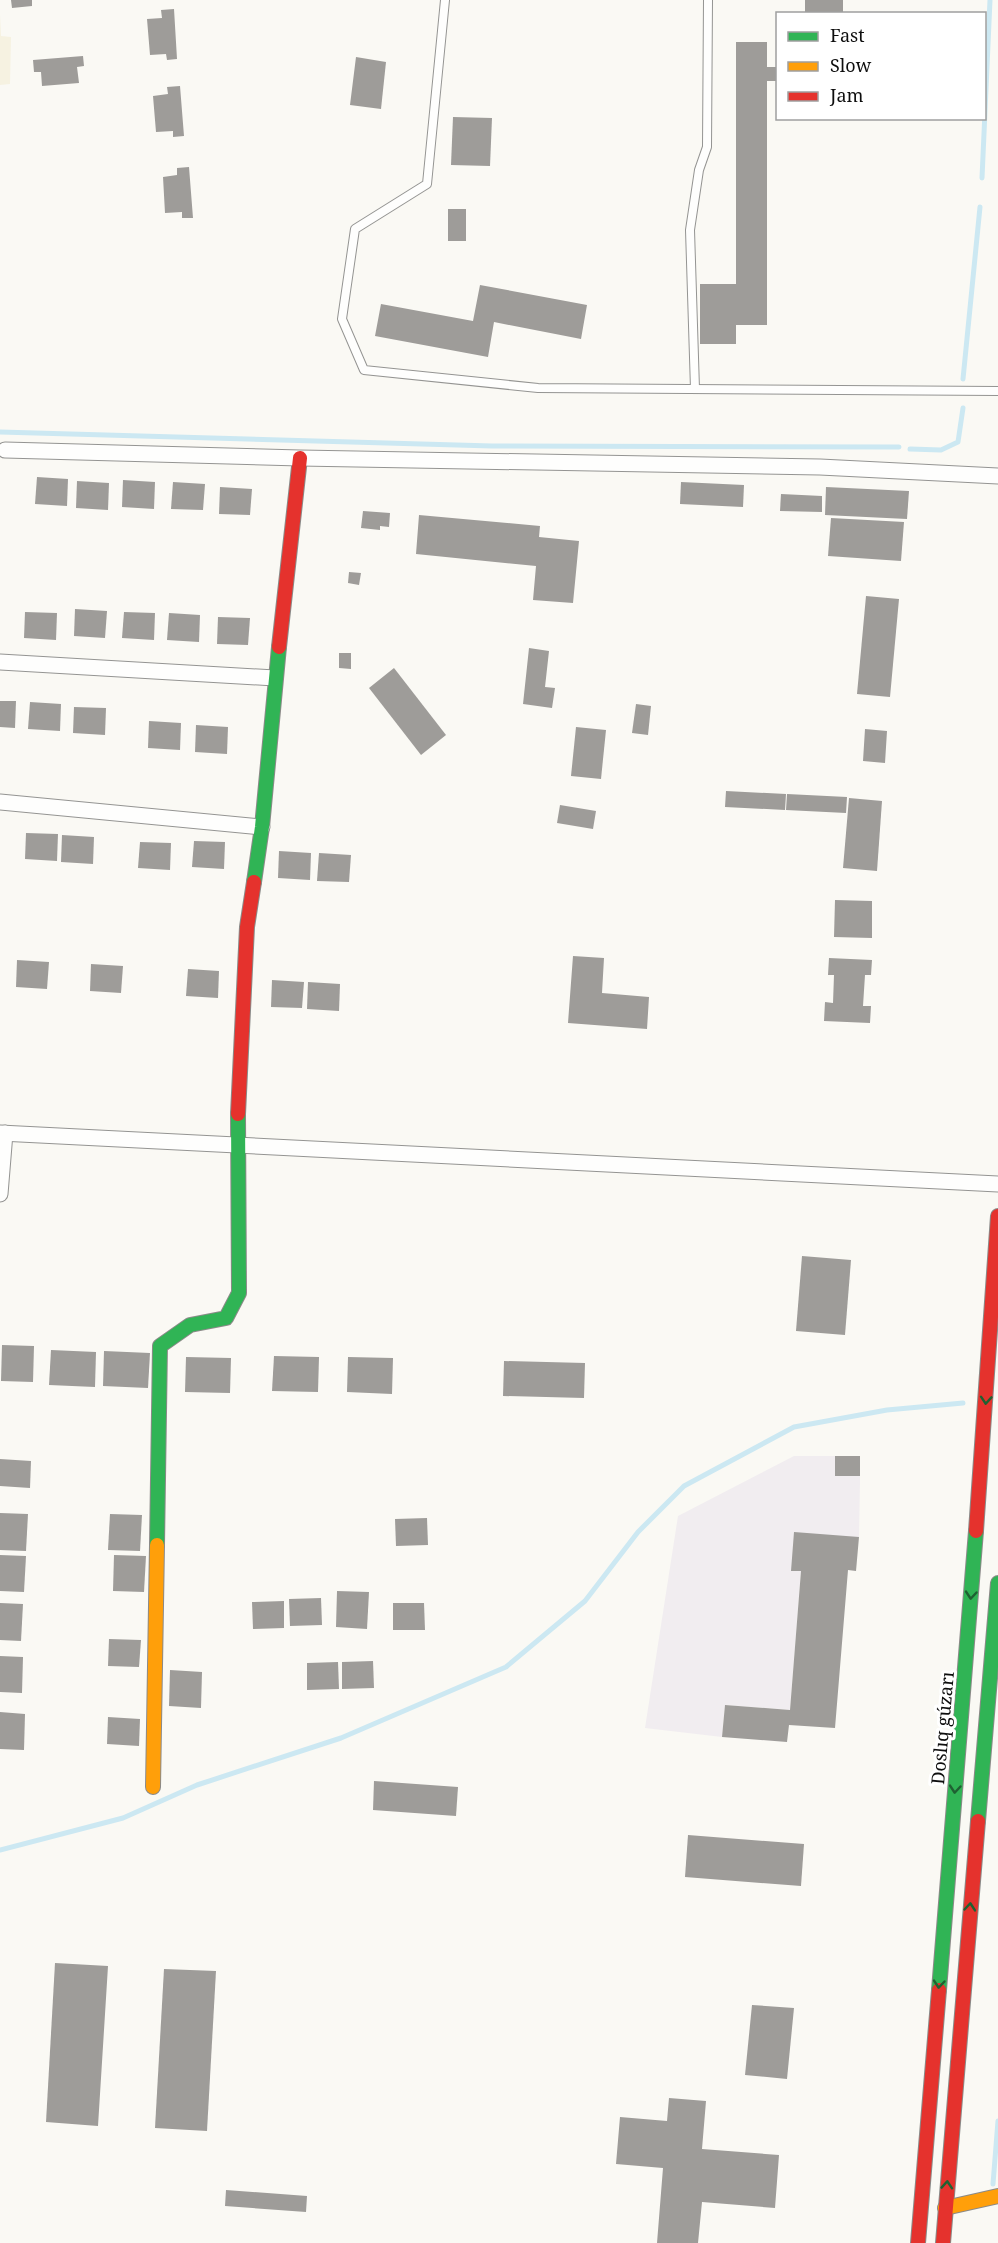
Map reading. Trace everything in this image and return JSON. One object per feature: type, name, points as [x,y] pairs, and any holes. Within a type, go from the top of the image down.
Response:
[{"type":"main road","points":[[153,1787],[160,1346],[190,1325],[226,1318],[239,1293],[237,1144],[247,927],[262,827],[275,678],[300,458]]},
{"type":"main road","name":"Doslıq gúzarı","points":[[918,2243],[982,1462],[998,1216]]},
{"type":"main road","points":[[943,2243],[998,1583]]},
{"type":"main road","points":[[945,2208],[998,2196]]},
{"type":"street","points":[[5,450],[300,458],[820,467],[998,476]]},
{"type":"street","points":[[0,662],[275,678]]},
{"type":"street","points":[[0,802],[262,827]]},
{"type":"street","points":[[0,1194],[2,1133],[998,1184]]},
{"type":"lane","points":[[445,0],[427,183],[355,229],[342,319],[364,370],[538,388],[998,391]]},
{"type":"lane","points":[[695,389],[690,230],[699,170],[707,147],[708,0]]},
{"type":"shaded area","points":[[0,14],[1,36],[11,37],[10,84],[0,85]]},
{"type":"shaded area","points":[[794,1456],[860,1456],[860,1482],[859,1537],[792,1571],[801,1571],[790,1710],[725,1705],[722,1737],[645,1728],[678,1516]]},
{"type":"building","points":[[11,0],[32,0],[32,6],[12,8]]},
{"type":"building","points":[[805,0],[843,0],[843,12],[805,12]]},
{"type":"building","points":[[174,9],[177,59],[167,60],[166,54],[150,55],[147,19],[162,18],[161,10]]},
{"type":"building","points":[[736,42],[767,42],[767,67],[776,67],[776,81],[767,81],[767,325],[736,325],[736,344],[700,344],[700,284],[736,284]]},
{"type":"building","points":[[83,56],[84,66],[77,67],[79,83],[42,86],[41,72],[34,72],[33,60]]},
{"type":"building","points":[[356,57],[386,62],[381,109],[350,105]]},
{"type":"building","points":[[180,86],[184,136],[173,137],[173,131],[156,132],[153,96],[168,94],[167,87]]},
{"type":"building","points":[[453,117],[492,118],[490,166],[451,165]]},
{"type":"building","points":[[189,167],[193,218],[182,218],[182,212],[165,213],[163,177],[177,175],[177,168]]},
{"type":"building","points":[[448,209],[466,209],[466,241],[448,241]]},
{"type":"building","points":[[480,285],[587,305],[581,339],[494,322],[488,357],[375,336],[381,304],[473,321]]},
{"type":"building","points":[[37,477],[68,479],[67,506],[35,504]]},
{"type":"building","points":[[123,480],[155,482],[154,509],[122,507]]},
{"type":"building","points":[[77,481],[109,483],[108,510],[76,508]]},
{"type":"building","points":[[173,482],[205,484],[203,510],[171,509]]},
{"type":"building","points":[[681,482],[744,485],[743,507],[680,504]]},
{"type":"building","points":[[220,487],[252,489],[250,515],[219,514]]},
{"type":"building","points":[[826,487],[909,491],[907,519],[825,515]]},
{"type":"building","points":[[781,494],[822,496],[822,512],[780,511]]},
{"type":"building","points":[[363,511],[390,513],[389,527],[380,526],[380,530],[361,528]]},
{"type":"building","points":[[419,515],[540,526],[539,537],[579,541],[573,603],[533,600],[536,566],[416,554]]},
{"type":"building","points":[[831,518],[904,522],[901,561],[828,556]]},
{"type":"building","points":[[349,572],[361,573],[359,585],[348,583]]},
{"type":"building","points":[[866,596],[899,599],[890,697],[857,694]]},
{"type":"building","points":[[75,609],[107,611],[105,638],[74,636]]},
{"type":"building","points":[[25,612],[57,613],[56,640],[24,638]]},
{"type":"building","points":[[124,612],[155,613],[154,640],[122,638]]},
{"type":"building","points":[[169,613],[200,615],[199,642],[167,640]]},
{"type":"building","points":[[218,617],[250,618],[248,645],[217,644]]},
{"type":"building","points":[[529,648],[549,651],[545,687],[555,688],[552,708],[523,704]]},
{"type":"building","points":[[339,653],[351,653],[351,669],[339,668]]},
{"type":"building","points":[[394,668],[446,735],[421,755],[369,688]]},
{"type":"building","points":[[0,701],[16,701],[15,728],[0,727]]},
{"type":"building","points":[[30,702],[61,704],[60,731],[28,729]]},
{"type":"building","points":[[636,704],[651,706],[648,735],[632,733]]},
{"type":"building","points":[[74,707],[106,708],[105,735],[73,733]]},
{"type":"building","points":[[149,721],[181,723],[180,750],[148,748]]},
{"type":"building","points":[[196,725],[228,727],[227,754],[195,752]]},
{"type":"building","points":[[576,727],[606,730],[601,779],[571,776]]},
{"type":"building","points":[[865,729],[887,731],[885,763],[863,761]]},
{"type":"building","points":[[726,791],[786,794],[785,810],[725,807]]},
{"type":"building","points":[[787,794],[847,797],[846,813],[786,810]]},
{"type":"building","points":[[849,798],[882,801],[877,871],[843,868]]},
{"type":"building","points":[[560,805],[596,811],[593,829],[557,823]]},
{"type":"building","points":[[26,833],[58,834],[57,861],[25,859]]},
{"type":"building","points":[[62,835],[94,837],[93,864],[61,862]]},
{"type":"building","points":[[194,841],[225,842],[224,869],[192,867]]},
{"type":"building","points":[[140,842],[171,843],[170,870],[138,868]]},
{"type":"building","points":[[279,851],[311,853],[310,880],[278,878]]},
{"type":"building","points":[[319,853],[351,855],[349,882],[317,881]]},
{"type":"building","points":[[835,900],[872,901],[872,938],[834,937]]},
{"type":"building","points":[[573,956],[604,958],[602,993],[649,997],[647,1029],[568,1023]]},
{"type":"building","points":[[829,958],[872,960],[871,975],[865,975],[863,1006],[871,1006],[870,1023],[824,1021],[825,1002],[833,1003],[834,975],[828,975]]},
{"type":"building","points":[[17,960],[49,962],[47,989],[16,987]]},
{"type":"building","points":[[91,964],[123,966],[121,993],[90,991]]},
{"type":"building","points":[[188,969],[219,971],[218,998],[186,996]]},
{"type":"building","points":[[272,980],[304,982],[302,1008],[271,1007]]},
{"type":"building","points":[[308,982],[340,984],[339,1011],[307,1009]]},
{"type":"building","points":[[802,1256],[851,1260],[845,1335],[796,1331]]},
{"type":"building","points":[[2,1345],[34,1346],[33,1382],[1,1381]]},
{"type":"building","points":[[51,1350],[96,1352],[95,1387],[49,1385]]},
{"type":"building","points":[[104,1351],[150,1353],[148,1388],[103,1386]]},
{"type":"building","points":[[274,1356],[319,1357],[318,1392],[272,1391]]},
{"type":"building","points":[[186,1357],[231,1358],[230,1393],[185,1392]]},
{"type":"building","points":[[348,1357],[393,1358],[392,1394],[347,1392]]},
{"type":"building","points":[[504,1361],[585,1363],[584,1398],[503,1396]]},
{"type":"building","points":[[835,1456],[860,1456],[860,1476],[835,1476]]},
{"type":"building","points":[[0,1459],[31,1461],[30,1488],[0,1486]]},
{"type":"building","points":[[0,1513],[28,1514],[26,1551],[0,1550]]},
{"type":"building","points":[[110,1514],[142,1515],[140,1551],[108,1550]]},
{"type":"building","points":[[427,1518],[428,1545],[396,1546],[395,1519]]},
{"type":"building","points":[[794,1532],[859,1537],[856,1571],[848,1570],[835,1728],[789,1725],[787,1742],[722,1737],[725,1705],[790,1710],[801,1571],[791,1571]]},
{"type":"building","points":[[0,1555],[26,1556],[24,1592],[0,1591]]},
{"type":"building","points":[[114,1555],[146,1556],[144,1592],[113,1591]]},
{"type":"building","points":[[337,1591],[369,1592],[367,1629],[336,1627]]},
{"type":"building","points":[[321,1598],[322,1625],[290,1626],[289,1599]]},
{"type":"building","points":[[284,1601],[284,1628],[253,1629],[252,1602]]},
{"type":"building","points":[[0,1603],[23,1604],[21,1641],[0,1640]]},
{"type":"building","points":[[393,1603],[424,1603],[425,1630],[393,1630]]},
{"type":"building","points":[[109,1639],[141,1640],[139,1667],[108,1666]]},
{"type":"building","points":[[0,1656],[23,1657],[22,1693],[0,1692]]},
{"type":"building","points":[[373,1661],[374,1688],[342,1689],[342,1662]]},
{"type":"building","points":[[338,1662],[339,1689],[307,1690],[307,1663]]},
{"type":"building","points":[[170,1670],[202,1672],[201,1708],[169,1706]]},
{"type":"building","points":[[0,1712],[25,1714],[24,1750],[0,1749]]},
{"type":"building","points":[[108,1717],[140,1719],[139,1746],[107,1744]]},
{"type":"building","points":[[374,1781],[458,1787],[456,1816],[373,1810]]},
{"type":"building","points":[[688,1835],[804,1844],[801,1886],[685,1877]]},
{"type":"building","points":[[55,1963],[108,1966],[98,2126],[46,2122]]},
{"type":"building","points":[[164,1969],[216,1971],[207,2131],[155,2128]]},
{"type":"building","points":[[752,2005],[794,2008],[787,2079],[745,2075]]},
{"type":"building","points":[[669,2098],[706,2101],[702,2149],[779,2155],[775,2208],[702,2202],[698,2243],[657,2243],[663,2168],[616,2164],[620,2117],[667,2121]]},
{"type":"building","points":[[226,2190],[307,2196],[306,2212],[225,2206]]},
{"type":"waterway","points":[[986,89],[990,0]]},
{"type":"waterway","points":[[982,178],[985,120]]},
{"type":"waterway","points":[[963,379],[980,207]]},
{"type":"waterway","points":[[910,449],[941,450],[958,442],[963,408]]},
{"type":"waterway","points":[[0,432],[492,446],[899,447]]},
{"type":"waterway","points":[[0,1850],[123,1818],[197,1785],[341,1738],[506,1667],[585,1601],[638,1532],[684,1486],[794,1427],[887,1410],[963,1403]]},
{"type":"waterway","points":[[993,2184],[998,2121]]},
{"type":"traffic: fast","points":[[254,882],[262,827],[279,647]]},
{"type":"traffic: fast","points":[[157,1545],[160,1346],[190,1325],[226,1318],[239,1293],[238,1114]]},
{"type":"traffic: fast","points":[[939,1990],[976,1531]]},
{"type":"traffic: fast","points":[[978,1821],[998,1583]]},
{"type":"traffic: slow","points":[[153,1787],[157,1545]]},
{"type":"traffic: slow","points":[[945,2208],[998,2196]]},
{"type":"traffic: jam","points":[[279,647],[300,458]]},
{"type":"traffic: jam","points":[[238,1114],[247,927],[254,882]]},
{"type":"traffic: jam","points":[[976,1531],[998,1216]]},
{"type":"traffic: jam","points":[[943,2243],[978,1821]]},
{"type":"traffic: jam","points":[[918,2243],[939,1990]]}]
